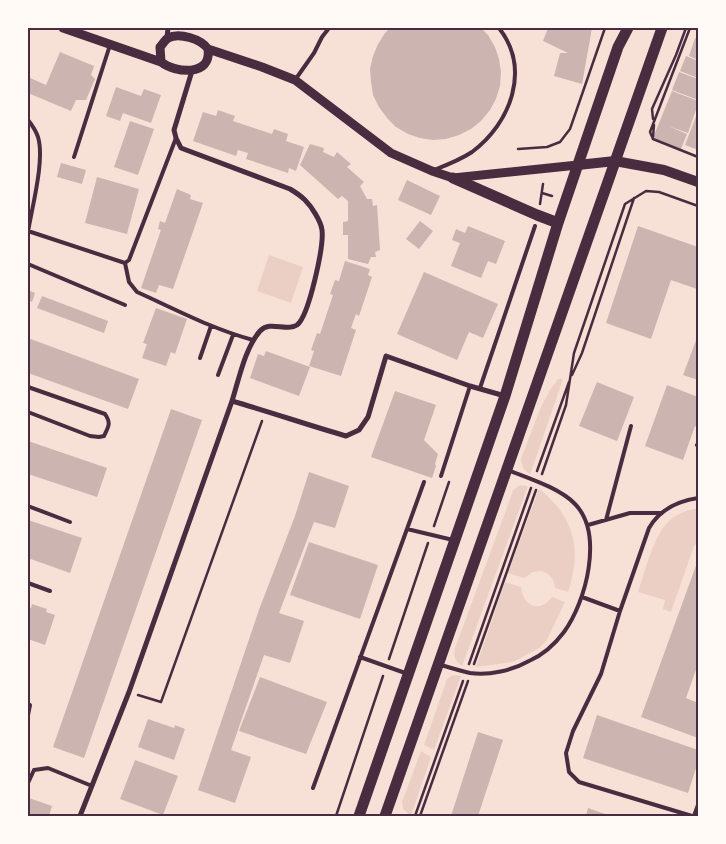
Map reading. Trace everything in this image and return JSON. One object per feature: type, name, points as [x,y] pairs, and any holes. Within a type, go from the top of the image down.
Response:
[{"type":"highway","points":[[360,816],[505,396],[558,222],[618,47],[628,28]]},
{"type":"highway","points":[[386,816],[662,28]]},
{"type":"highway","points":[[453,178],[558,222]]},
{"type":"main road","points":[[578,165],[615,161],[664,170],[698,182]]},
{"type":"street","points":[[63,28],[74,29],[185,71],[192,71],[204,64],[208,58],[208,49]]},
{"type":"street","points":[[161,62],[160,48],[167,39],[168,28]]},
{"type":"street","points":[[167,39],[183,36],[204,44],[208,49],[295,80],[390,153],[453,178],[578,165]]},
{"type":"street","points":[[80,816],[129,692],[253,340],[262,328],[275,325],[292,327],[298,324],[304,315],[321,252],[322,229],[305,199],[290,189],[181,148],[174,130],[192,71]]},
{"type":"street","points":[[232,401],[346,436],[359,430],[368,417],[386,356],[470,386],[505,396]]},
{"type":"lane","points":[[295,80],[329,28]]},
{"type":"lane","points":[[432,171],[454,163],[483,142],[493,132],[510,104],[514,88],[514,55],[507,38],[499,28]]},
{"type":"lane","points":[[74,157],[110,44]]},
{"type":"lane","points":[[28,120],[38,138],[40,157],[28,231],[125,263]]},
{"type":"lane","points":[[125,263],[132,255],[176,138]]},
{"type":"lane","points":[[480,388],[535,226]]},
{"type":"lane","points":[[125,263],[129,282],[137,292],[211,326],[233,335],[253,340]]},
{"type":"lane","points":[[28,264],[125,305]]},
{"type":"lane","points":[[200,358],[211,326]]},
{"type":"lane","points":[[218,375],[233,335]]},
{"type":"lane","points":[[441,476],[470,386]]},
{"type":"lane","points":[[28,387],[105,414],[109,420],[109,426],[104,436],[90,436],[28,412]]},
{"type":"lane","points":[[606,520],[631,426]]},
{"type":"lane","points":[[439,665],[482,674],[513,668],[529,662],[542,654],[564,632],[582,597],[590,555],[588,525],[576,505],[566,497],[544,484],[508,470]]},
{"type":"lane","points":[[313,788],[424,482]]},
{"type":"lane","points":[[698,498],[677,503],[666,509],[653,522],[647,533],[601,674],[573,731],[566,753],[569,772],[579,782],[693,816],[698,805]]},
{"type":"lane","points":[[28,506],[70,522]]},
{"type":"lane","points":[[588,525],[630,513],[661,513]]},
{"type":"lane","points":[[406,529],[455,541]]},
{"type":"lane","points":[[28,583],[50,591]]},
{"type":"lane","points":[[582,597],[620,611]]},
{"type":"lane","points":[[360,657],[409,674]]},
{"type":"lane","points":[[28,704],[30,706],[28,715]]},
{"type":"lane","points":[[28,768],[34,770],[48,768],[92,786]]},
{"type":"lane","points":[[28,783],[34,770]]},
{"type":"path","points":[[518,149],[547,148],[560,142],[570,129],[605,28]]},
{"type":"path","points":[[654,121],[652,109],[686,28]]},
{"type":"path","points":[[690,28],[650,132],[652,139],[698,157]]},
{"type":"path","points":[[540,205],[543,184]]},
{"type":"path","points":[[542,193],[552,196]]},
{"type":"path","points":[[415,816],[565,390],[582,352],[634,198]]},
{"type":"path","points":[[129,692],[161,702],[191,614],[266,410]]},
{"type":"path","points":[[336,816],[449,480]]},
{"type":"shaded area","points":[[269,255],[303,267],[291,303],[257,291]]},
{"type":"shaded area","points":[[558,379],[563,379],[530,475],[523,468],[521,459],[540,409]]},
{"type":"shaded area","points":[[520,485],[528,486],[462,666],[455,658],[455,648],[513,490]]},
{"type":"shaded area","points":[[539,489],[561,511],[572,535],[574,562],[568,592],[555,588],[551,577],[542,571],[533,572],[524,578],[508,573]]},
{"type":"shaded area","points":[[698,508],[698,542],[694,546],[671,612],[663,609],[665,600],[638,592],[651,553],[664,526],[676,515]]},
{"type":"shaded area","points":[[505,582],[521,587],[522,594],[532,606],[542,605],[552,597],[565,602],[547,640],[539,648],[513,662],[476,667]]},
{"type":"shaded area","points":[[455,675],[461,676],[434,750],[424,745],[447,679]]},
{"type":"shaded area","points":[[421,751],[431,757],[411,816],[403,809],[402,802]]},
{"type":"building","points":[[390,28],[481,28],[488,35],[499,59],[501,72],[500,86],[496,99],[481,121],[459,135],[433,140],[408,134],[396,127],[387,118],[373,95],[370,69],[378,44]]},
{"type":"building","points":[[548,28],[592,28],[582,84],[554,76],[560,53],[568,53],[543,41]]},
{"type":"building","points":[[695,38],[698,39],[698,60],[689,56]]},
{"type":"building","points":[[60,52],[94,66],[91,75],[95,79],[86,100],[76,100],[71,111],[28,93],[28,77],[46,85]]},
{"type":"building","points":[[686,56],[698,61],[698,78],[680,71]]},
{"type":"building","points":[[679,72],[698,79],[698,100],[672,90]]},
{"type":"building","points":[[116,87],[141,96],[144,89],[161,95],[151,123],[123,113],[120,121],[106,116]]},
{"type":"building","points":[[672,91],[698,101],[688,133],[668,126],[687,134],[681,149],[653,138]]},
{"type":"building","points":[[218,110],[235,116],[233,121],[272,134],[274,129],[288,134],[286,141],[304,147],[296,171],[289,168],[288,173],[246,159],[248,153],[238,150],[236,156],[193,141],[203,112],[216,116]]},
{"type":"building","points":[[698,111],[698,150],[685,145]]},
{"type":"building","points":[[130,121],[154,129],[138,175],[114,167]]},
{"type":"building","points":[[310,144],[324,148],[323,152],[334,157],[337,152],[351,164],[347,167],[364,182],[360,186],[367,199],[372,199],[373,206],[377,205],[380,250],[375,252],[376,257],[371,257],[368,264],[348,259],[348,235],[343,235],[343,222],[348,221],[348,201],[342,196],[338,199],[300,165]]},
{"type":"building","points":[[61,163],[86,170],[82,184],[57,177]]},
{"type":"building","points":[[97,177],[139,189],[127,234],[85,223]]},
{"type":"building","points":[[407,180],[440,196],[431,215],[398,200]]},
{"type":"building","points":[[177,189],[191,195],[190,199],[203,203],[173,289],[159,285],[156,293],[141,288],[161,230],[158,229],[160,221],[165,223]]},
{"type":"building","points":[[420,221],[433,231],[419,249],[406,239]]},
{"type":"building","points":[[468,226],[505,241],[496,264],[488,261],[481,278],[451,266],[460,243],[452,240],[456,229],[465,233]]},
{"type":"building","points":[[638,226],[698,247],[697,289],[671,280],[651,339],[606,323]]},
{"type":"building","points":[[345,261],[370,269],[368,275],[372,277],[359,316],[356,314],[351,328],[356,330],[341,376],[309,366],[314,351],[311,350],[317,333],[320,334],[333,295],[330,294],[335,280],[339,281]]},
{"type":"building","points":[[424,272],[498,304],[483,338],[469,332],[457,360],[397,334]]},
{"type":"building","points":[[28,290],[35,293],[32,302],[28,300]]},
{"type":"building","points":[[42,296],[108,321],[104,333],[37,308]]},
{"type":"building","points":[[156,308],[187,319],[175,354],[171,352],[166,366],[142,358],[147,344],[143,343]]},
{"type":"building","points":[[698,335],[698,380],[683,375]]},
{"type":"building","points":[[28,338],[139,379],[128,409],[28,373]]},
{"type":"building","points":[[266,351],[310,367],[299,396],[250,378],[258,354],[264,356]]},
{"type":"building","points":[[597,382],[634,397],[617,441],[579,426]]},
{"type":"building","points":[[667,385],[698,397],[698,428],[695,426],[683,460],[645,446]]},
{"type":"building","points":[[395,391],[436,405],[424,440],[438,454],[432,478],[371,457]]},
{"type":"building","points":[[171,409],[202,420],[84,758],[53,747]]},
{"type":"building","points":[[28,441],[107,468],[97,497],[28,474]]},
{"type":"building","points":[[309,472],[349,486],[335,528],[314,522],[279,613],[304,621],[290,663],[264,655],[231,750],[251,757],[235,803],[198,790],[260,607],[295,516]]},
{"type":"building","points":[[28,520],[82,538],[70,573],[28,558]]},
{"type":"building","points":[[309,542],[378,565],[360,619],[290,595]]},
{"type":"building","points":[[698,560],[698,664],[686,698],[698,703],[698,738],[641,717]]},
{"type":"building","points":[[32,604],[47,609],[46,612],[55,615],[45,645],[28,639],[28,607],[31,608]]},
{"type":"building","points":[[260,677],[327,702],[306,754],[239,731]]},
{"type":"building","points":[[597,715],[698,750],[698,762],[688,793],[583,758]]},
{"type":"building","points":[[148,719],[174,728],[175,725],[185,729],[174,760],[138,747]]},
{"type":"building","points":[[478,732],[503,740],[478,816],[451,816]]},
{"type":"building","points":[[135,760],[178,776],[163,815],[120,799]]},
{"type":"building","points":[[29,798],[52,806],[49,816],[28,816]]},
{"type":"building","points":[[588,808],[611,816],[586,816]]}]
